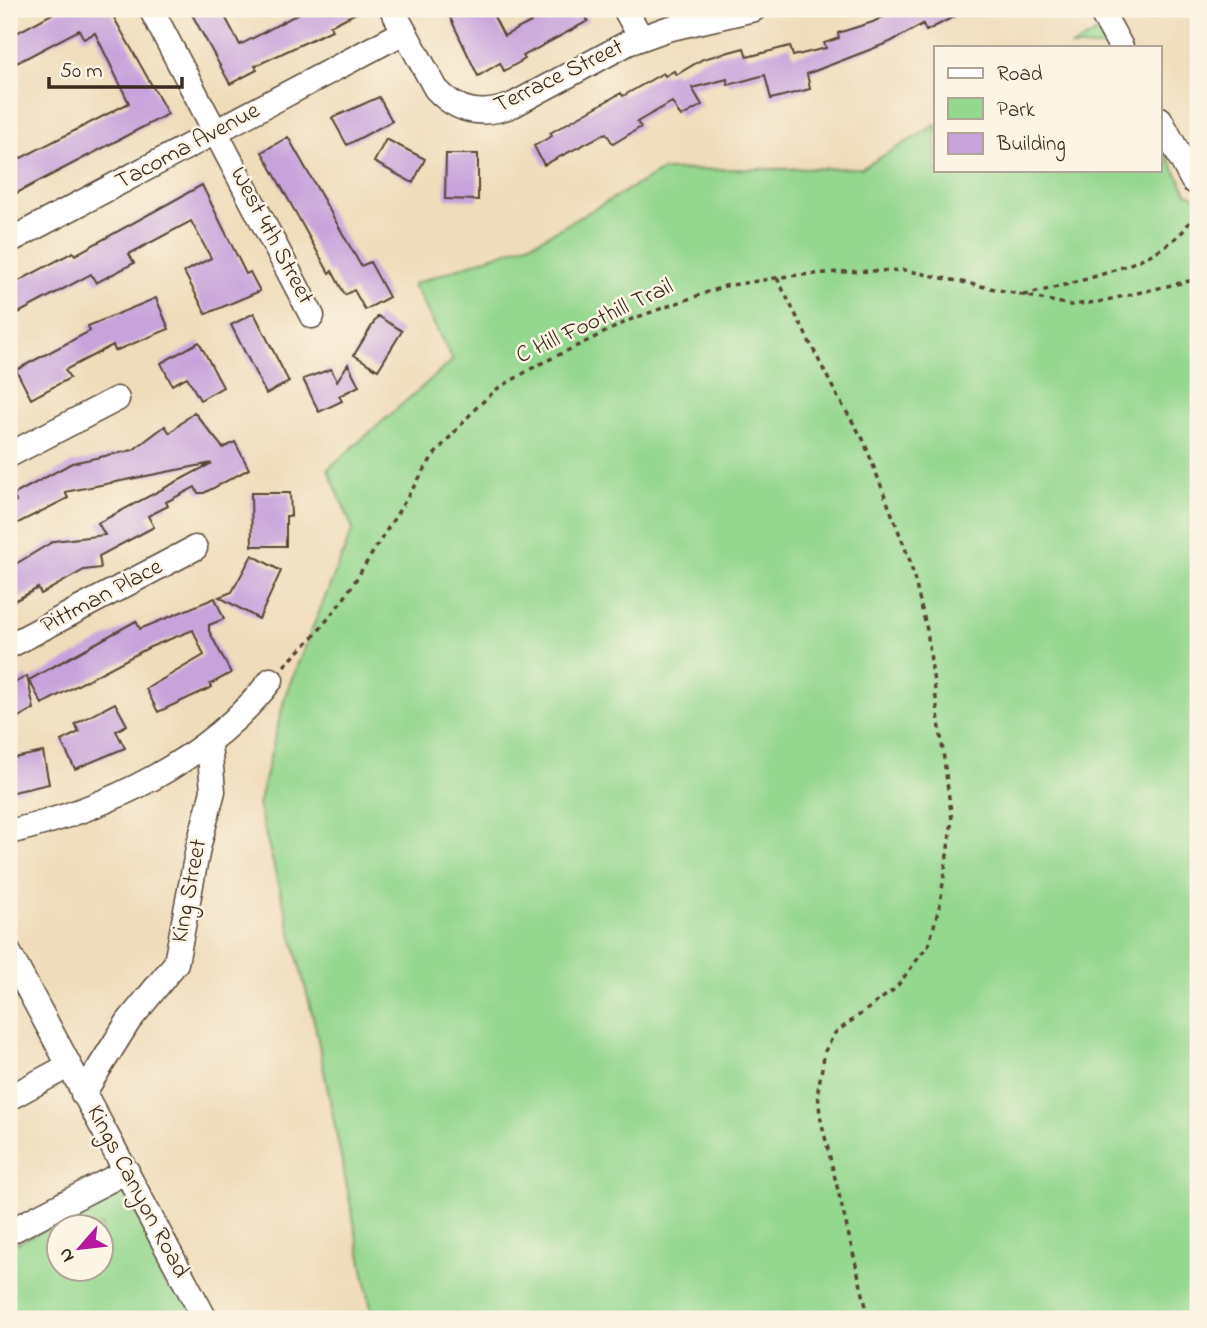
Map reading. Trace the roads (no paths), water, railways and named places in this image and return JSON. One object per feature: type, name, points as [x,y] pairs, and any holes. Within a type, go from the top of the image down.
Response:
[{"type":"street","name":"West 4th Street","points":[[151,9],[312,316]]},
{"type":"street","points":[[392,9],[404,32]]},
{"type":"street","points":[[625,9],[641,38]]},
{"type":"street","name":"Terrace Street","points":[[404,32],[436,89],[447,100],[479,113],[496,112],[641,38],[667,29],[754,9]]},
{"type":"street","points":[[1100,9],[1120,46]]},
{"type":"street","name":"Tacoma Avenue","points":[[9,242],[404,32]]},
{"type":"street","points":[[1162,122],[1196,182]]},
{"type":"street","points":[[9,455],[117,399]]},
{"type":"street","name":"Pittman Place","points":[[9,646],[195,548]]},
{"type":"street","points":[[9,832],[56,820],[105,801],[209,744],[255,701],[271,680]]},
{"type":"street","name":"King Street","points":[[83,1094],[128,1022],[176,963],[198,848],[213,791],[209,744]]},
{"type":"street","name":"Kings Canyon Road","points":[[9,953],[205,1319]]},
{"type":"street","points":[[9,1097],[68,1066]]},
{"type":"street","points":[[9,1232],[127,1171]]}]
